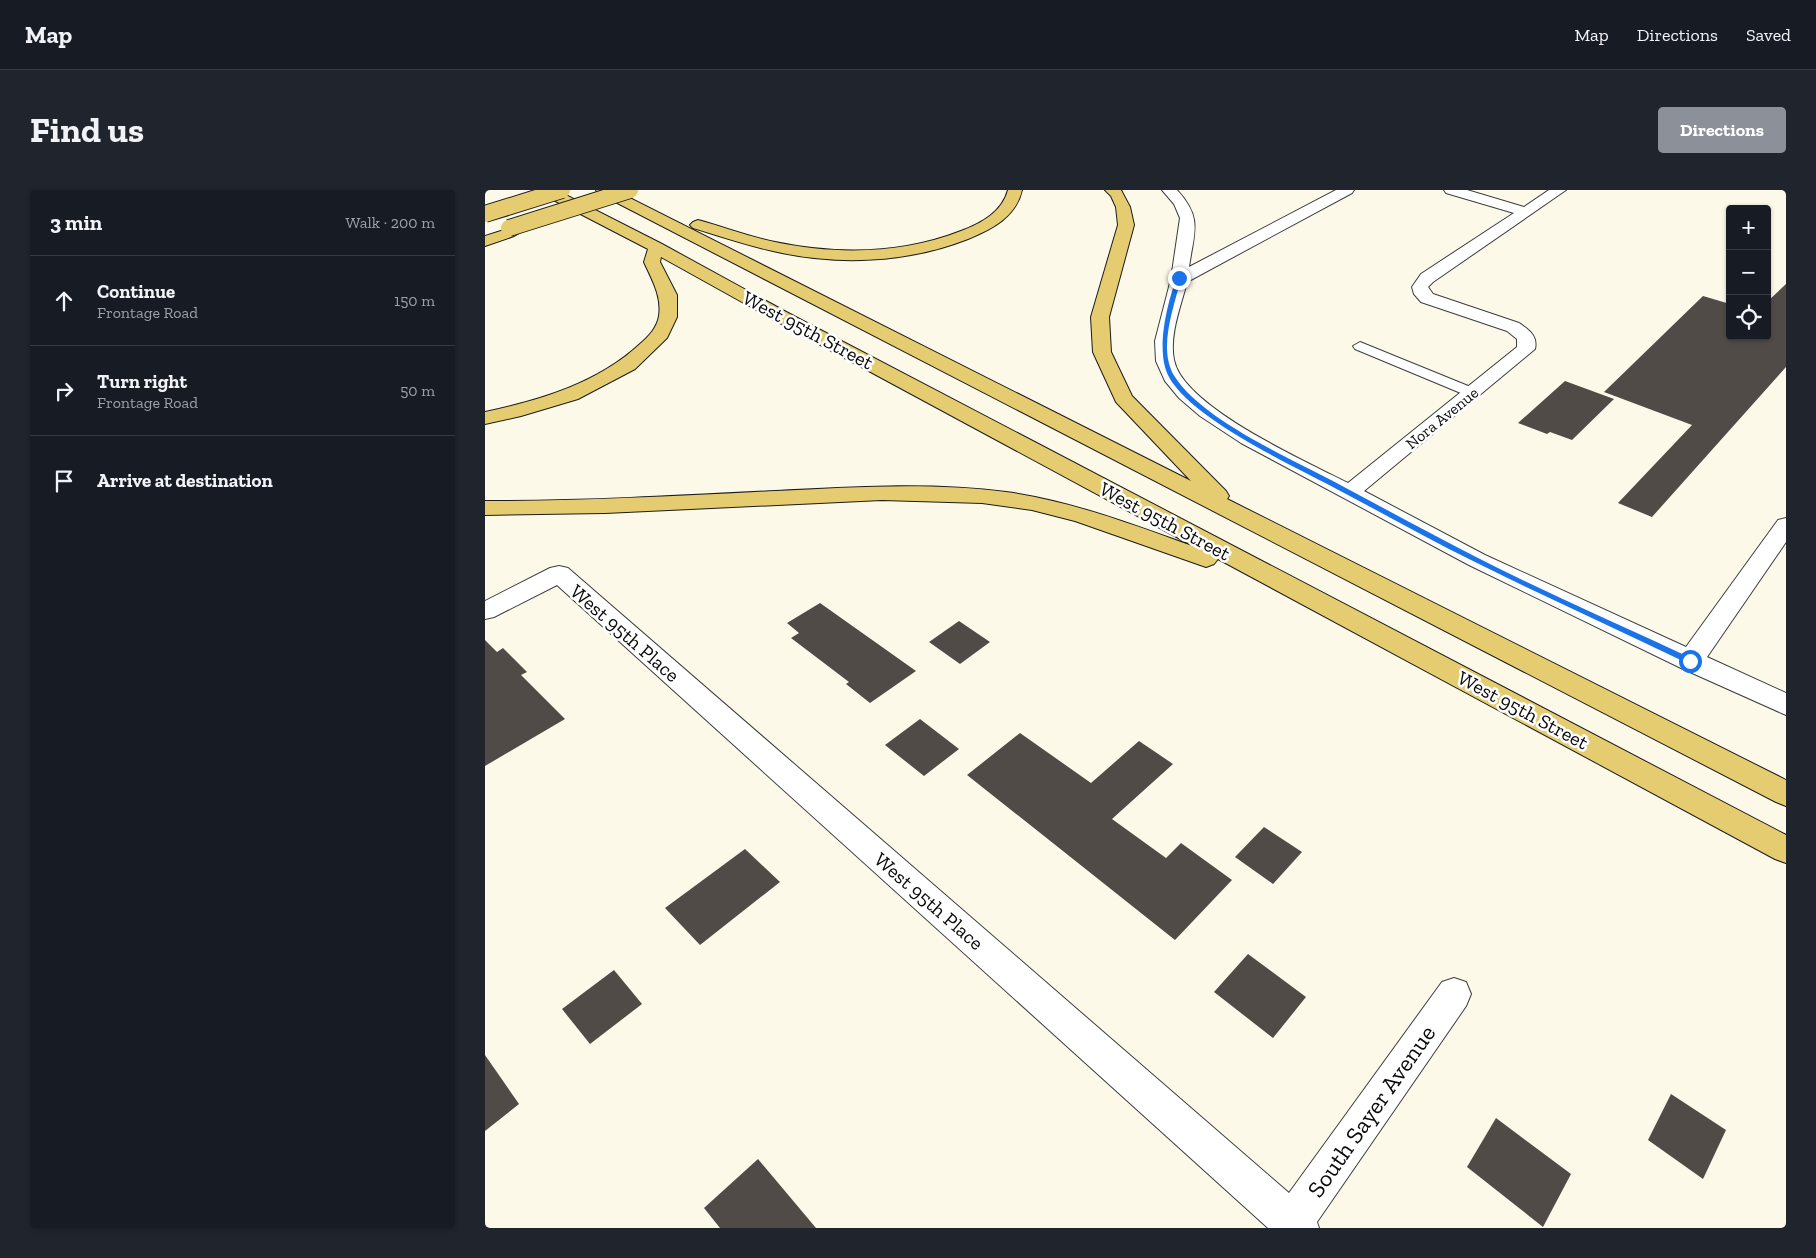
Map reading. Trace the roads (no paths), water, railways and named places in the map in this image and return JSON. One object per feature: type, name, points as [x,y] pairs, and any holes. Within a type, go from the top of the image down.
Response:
[{"type":"main road","name":"West 95th Street","points":[[545,190],[656,247],[784,318],[1786,850]]},
{"type":"main road","points":[[485,214],[562,190]]},
{"type":"main road","name":"West 95th Street","points":[[603,190],[1786,794]]},
{"type":"main road","points":[[485,235],[630,190]]},
{"type":"main road","points":[[658,218],[695,224],[775,247],[824,254],[856,256],[903,251],[957,238],[999,217],[1010,205],[1015,190]]},
{"type":"main road","points":[[1112,190],[1117,194],[1123,207],[1126,225],[1100,317],[1102,352],[1123,398],[1233,511]]},
{"type":"main road","points":[[485,241],[509,233],[530,221]]},
{"type":"main road","points":[[485,418],[514,412],[571,395],[628,365],[661,334],[668,316],[668,295],[652,262],[656,247]]},
{"type":"main road","points":[[485,508],[559,509],[840,495],[959,494],[1050,507],[1175,547],[1307,596]]},
{"type":"street","points":[[1169,190],[1181,203],[1188,218],[1179,278],[1164,341],[1165,361],[1172,377],[1186,394],[1207,412],[1248,439],[1477,560],[1786,706]]},
{"type":"street","points":[[1179,278],[1347,190]]},
{"type":"street","points":[[1451,190],[1526,212],[1559,190]]},
{"type":"street","name":"Nora Avenue","points":[[1349,493],[1526,349],[1526,338],[1513,327],[1427,298],[1420,290],[1427,278],[1526,212]]},
{"type":"street","points":[[1690,661],[1786,525]]},
{"type":"street","name":"West 95th Place","points":[[485,611],[559,574],[1293,1226]]},
{"type":"street","name":"South Sayer Avenue","points":[[1293,1226],[1454,994]]},
{"type":"lane","points":[[1360,346],[1473,393]]}]
